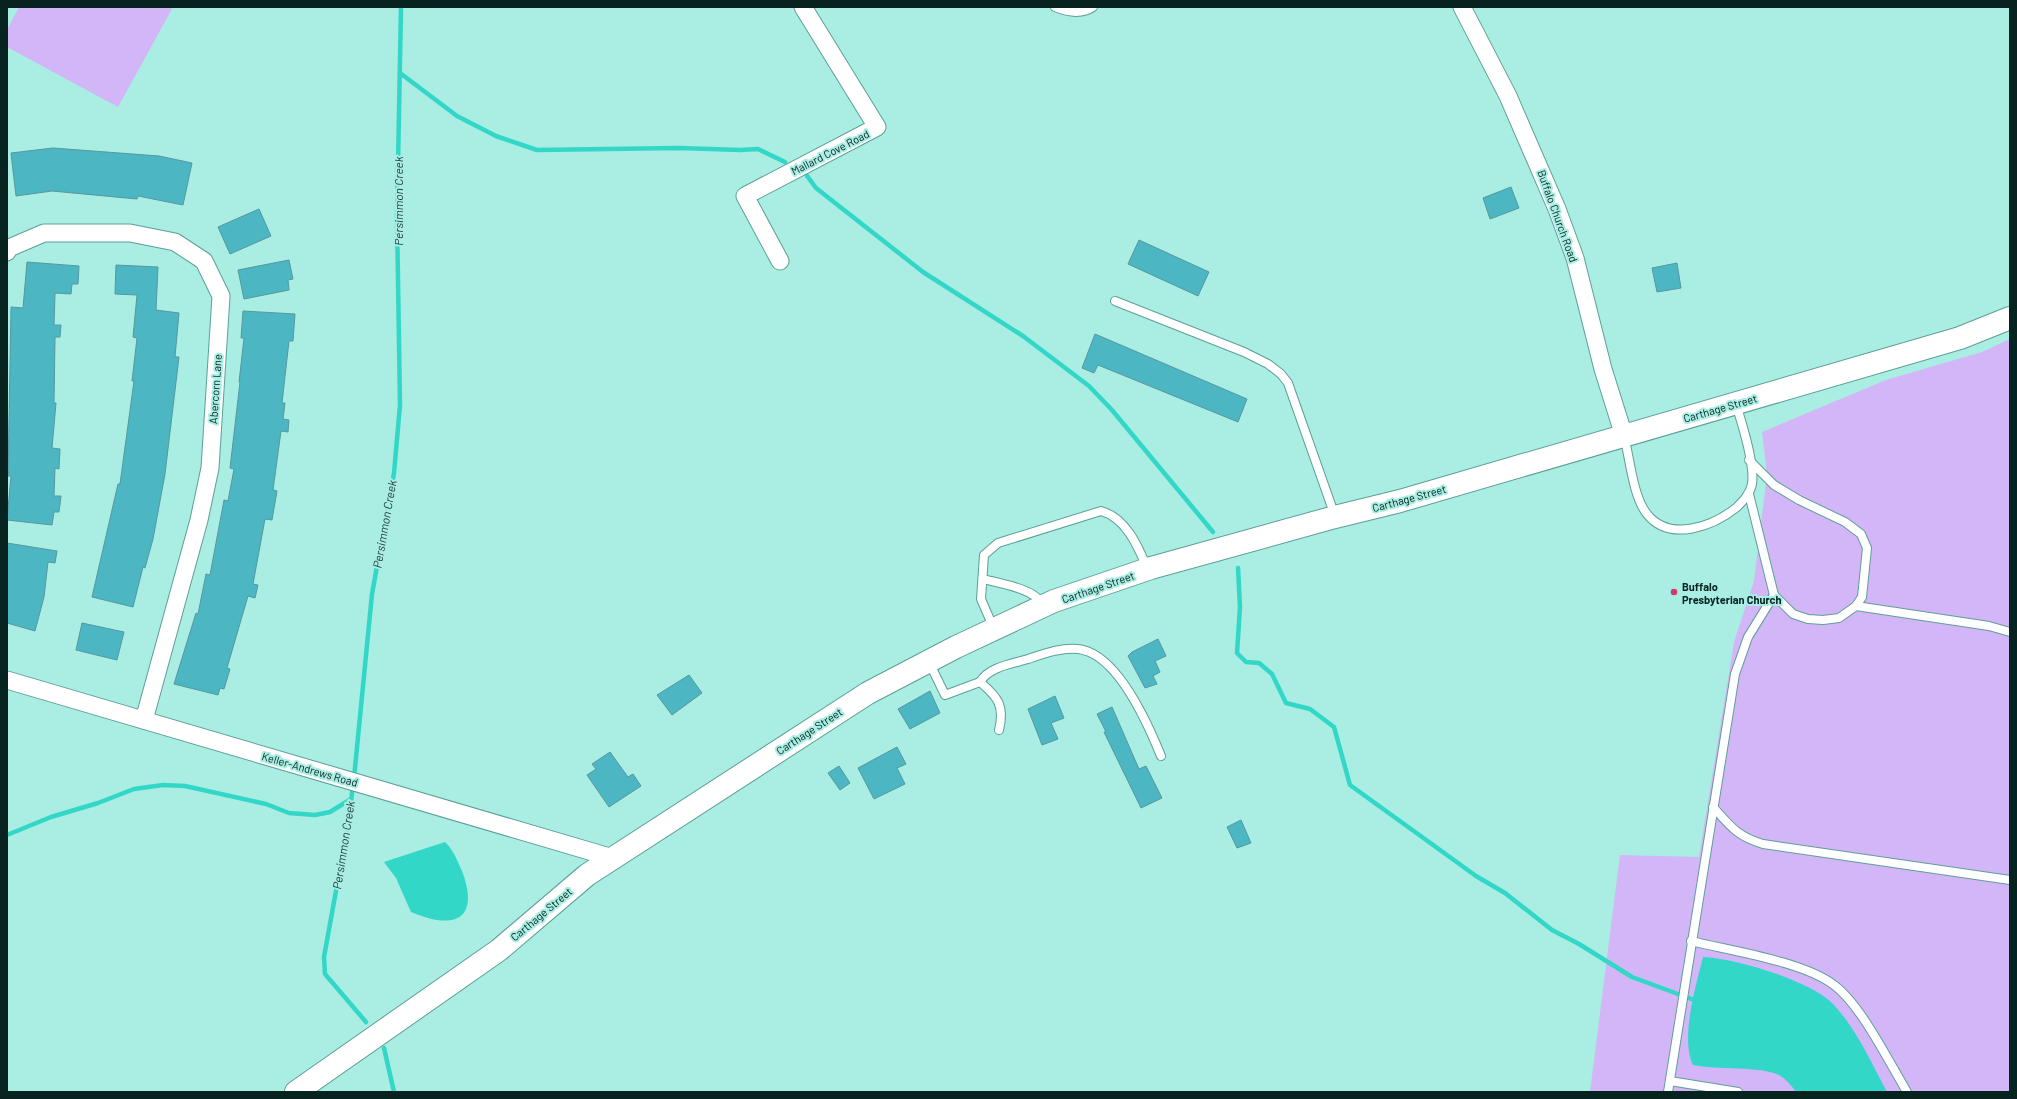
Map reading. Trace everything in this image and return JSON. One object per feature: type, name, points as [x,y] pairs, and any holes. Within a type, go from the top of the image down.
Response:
[{"type":"main road","name":"Carthage Street","points":[[296,1092],[500,950],[587,875],[868,693],[994,629],[1043,607],[1147,570],[1335,517],[1400,501],[1960,338],[2010,318]]},
{"type":"street","name":"Mallard Cove Road","points":[[780,261],[745,196],[877,127],[803,7]]},
{"type":"street","name":"Buffalo Church Road","points":[[1462,7],[1508,96],[1536,157],[1557,209],[1575,258],[1603,369],[1624,436]]},
{"type":"street","name":"Abercorn Lane","points":[[7,252],[9,248],[44,233],[130,233],[175,242],[204,261],[221,296],[210,468],[199,520],[144,720]]},
{"type":"street","name":"Keller-Andrews Road","points":[[7,680],[613,858]]},
{"type":"lane","points":[[1054,7],[1073,12],[1086,11],[1093,7]]},
{"type":"lane","points":[[1115,301],[1244,352],[1268,364],[1281,374],[1288,383],[1335,517]]},
{"type":"lane","points":[[1624,436],[1639,502],[1647,515],[1659,525],[1674,530],[1690,529],[1708,525],[1728,514],[1749,494],[1752,485],[1749,460],[1735,403]]},
{"type":"lane","points":[[1749,460],[1774,485],[1799,500],[1845,522],[1860,534],[1866,548],[1862,597],[1856,606],[1839,618],[1823,620],[1808,619],[1792,614],[1774,595],[1749,494]]},
{"type":"lane","points":[[994,629],[981,599],[984,555],[998,544],[1102,511],[1118,520],[1133,538],[1147,570]]},
{"type":"lane","points":[[983,579],[1035,595],[1043,607]]},
{"type":"lane","points":[[1668,1092],[1735,674],[1748,637],[1774,595]]},
{"type":"lane","points":[[1856,606],[1989,626],[2010,632]]},
{"type":"lane","points":[[929,661],[945,695],[980,682],[984,675],[995,670],[1035,657],[1063,650],[1078,649],[1092,652],[1105,663],[1124,684],[1150,730],[1161,756]]},
{"type":"lane","points":[[980,682],[995,694],[1002,716],[999,730]]},
{"type":"lane","points":[[1714,807],[1734,831],[1748,839],[1763,844],[2010,880]]},
{"type":"lane","points":[[1691,941],[1780,962],[1818,976],[1833,984],[1846,996],[1859,1012],[1907,1092]]},
{"type":"lane","points":[[1670,1082],[1738,1092]]},
{"type":"shaded area","points":[[19,7],[173,7],[118,107],[7,47],[7,30]]},
{"type":"shaded area","points":[[2010,339],[2010,1092],[1590,1092],[1620,855],[1699,857],[1734,642],[1754,581],[1767,474],[1762,432],[1886,380],[1982,352]]},
{"type":"water","points":[[445,842],[453,852],[462,871],[468,899],[467,907],[463,914],[458,918],[437,920],[411,912],[396,878],[384,862]]},
{"type":"water","points":[[1703,957],[1733,961],[1789,978],[1820,994],[1831,1002],[1855,1033],[1887,1092],[1796,1092],[1784,1078],[1771,1072],[1693,1065],[1689,1054],[1688,1041],[1690,1012]]},
{"type":"building","points":[[53,148],[159,156],[192,163],[183,205],[138,196],[137,199],[52,191],[16,196],[11,153]]},
{"type":"building","points":[[1511,187],[1519,208],[1490,219],[1483,198]]},
{"type":"building","points":[[259,209],[271,236],[230,254],[218,227]]},
{"type":"building","points":[[1139,240],[1209,272],[1198,296],[1128,264]]},
{"type":"building","points":[[289,260],[293,279],[288,280],[289,290],[244,299],[238,270]]},
{"type":"building","points":[[27,262],[79,266],[78,284],[72,284],[71,294],[55,293],[54,325],[61,325],[60,337],[55,337],[54,403],[56,403],[52,448],[60,449],[59,469],[55,468],[54,496],[61,496],[59,512],[54,512],[52,525],[7,520],[11,476],[8,476],[11,307],[23,308]]},
{"type":"building","points":[[1677,263],[1681,288],[1657,292],[1652,268]]},
{"type":"building","points":[[116,265],[158,267],[156,310],[179,313],[175,357],[179,357],[165,474],[153,539],[145,568],[143,567],[133,607],[92,597],[118,484],[120,484],[134,381],[132,381],[137,338],[133,337],[137,295],[115,294]]},
{"type":"building","points":[[243,311],[295,314],[293,341],[289,341],[282,403],[285,403],[283,419],[289,420],[288,432],[281,431],[273,490],[277,491],[272,520],[265,519],[253,584],[258,585],[255,598],[248,596],[227,668],[230,669],[224,689],[220,688],[218,695],[174,684],[196,613],[198,614],[206,574],[210,575],[224,500],[228,501],[234,469],[230,468],[244,338],[241,338]]},
{"type":"building","points":[[1095,334],[1247,399],[1238,422],[1098,365],[1094,373],[1082,368]]},
{"type":"building","points":[[7,543],[57,551],[55,563],[48,562],[44,597],[35,631],[7,623]]},
{"type":"building","points":[[82,623],[124,632],[117,660],[76,650]]},
{"type":"building","points":[[1158,639],[1166,656],[1155,661],[1160,672],[1153,676],[1157,684],[1145,688],[1128,656],[1132,652]]},
{"type":"building","points":[[689,675],[702,693],[672,715],[657,695]]},
{"type":"building","points":[[930,691],[940,713],[910,729],[898,709]]},
{"type":"building","points":[[1055,696],[1064,718],[1051,723],[1058,739],[1042,745],[1028,709]]},
{"type":"building","points":[[1112,707],[1139,769],[1146,766],[1162,798],[1141,808],[1104,732],[1106,732],[1097,714]]},
{"type":"building","points":[[897,747],[906,764],[897,768],[905,784],[874,799],[858,768]]},
{"type":"building","points":[[610,752],[628,777],[633,774],[641,786],[609,807],[587,775],[596,769],[592,764]]},
{"type":"building","points":[[839,766],[850,783],[840,790],[828,773]]},
{"type":"building","points":[[1241,820],[1251,843],[1237,848],[1227,827]]},
{"type":"waterway","name":"Persimmon Creek","points":[[354,778],[372,594],[394,473],[400,405],[397,217],[401,7]]},
{"type":"waterway","points":[[400,73],[457,116],[496,136],[537,150],[679,148],[740,150],[758,149],[785,162]]},
{"type":"waterway","points":[[805,173],[816,188],[923,272],[1023,336],[1089,386],[1112,410],[1213,532]]},
{"type":"waterway","points":[[1238,568],[1240,607],[1237,653],[1246,662],[1259,663],[1272,674],[1286,703],[1310,709],[1334,727],[1350,785],[1476,876],[1505,893],[1552,930],[1579,944],[1632,977],[1697,1001]]},
{"type":"waterway","points":[[7,835],[51,817],[98,803],[134,789],[163,785],[185,786],[266,804],[289,813],[315,815],[330,812],[351,799]]},
{"type":"waterway","name":"Persimmon Creek","points":[[353,785],[349,819],[324,957],[325,974],[366,1022]]},
{"type":"waterway","name":"Persimmon Creek","points":[[384,1048],[394,1092]]},
{"type":"place","name":"Buffalo Presbyterian Church","points":[[1674,592]]}]
